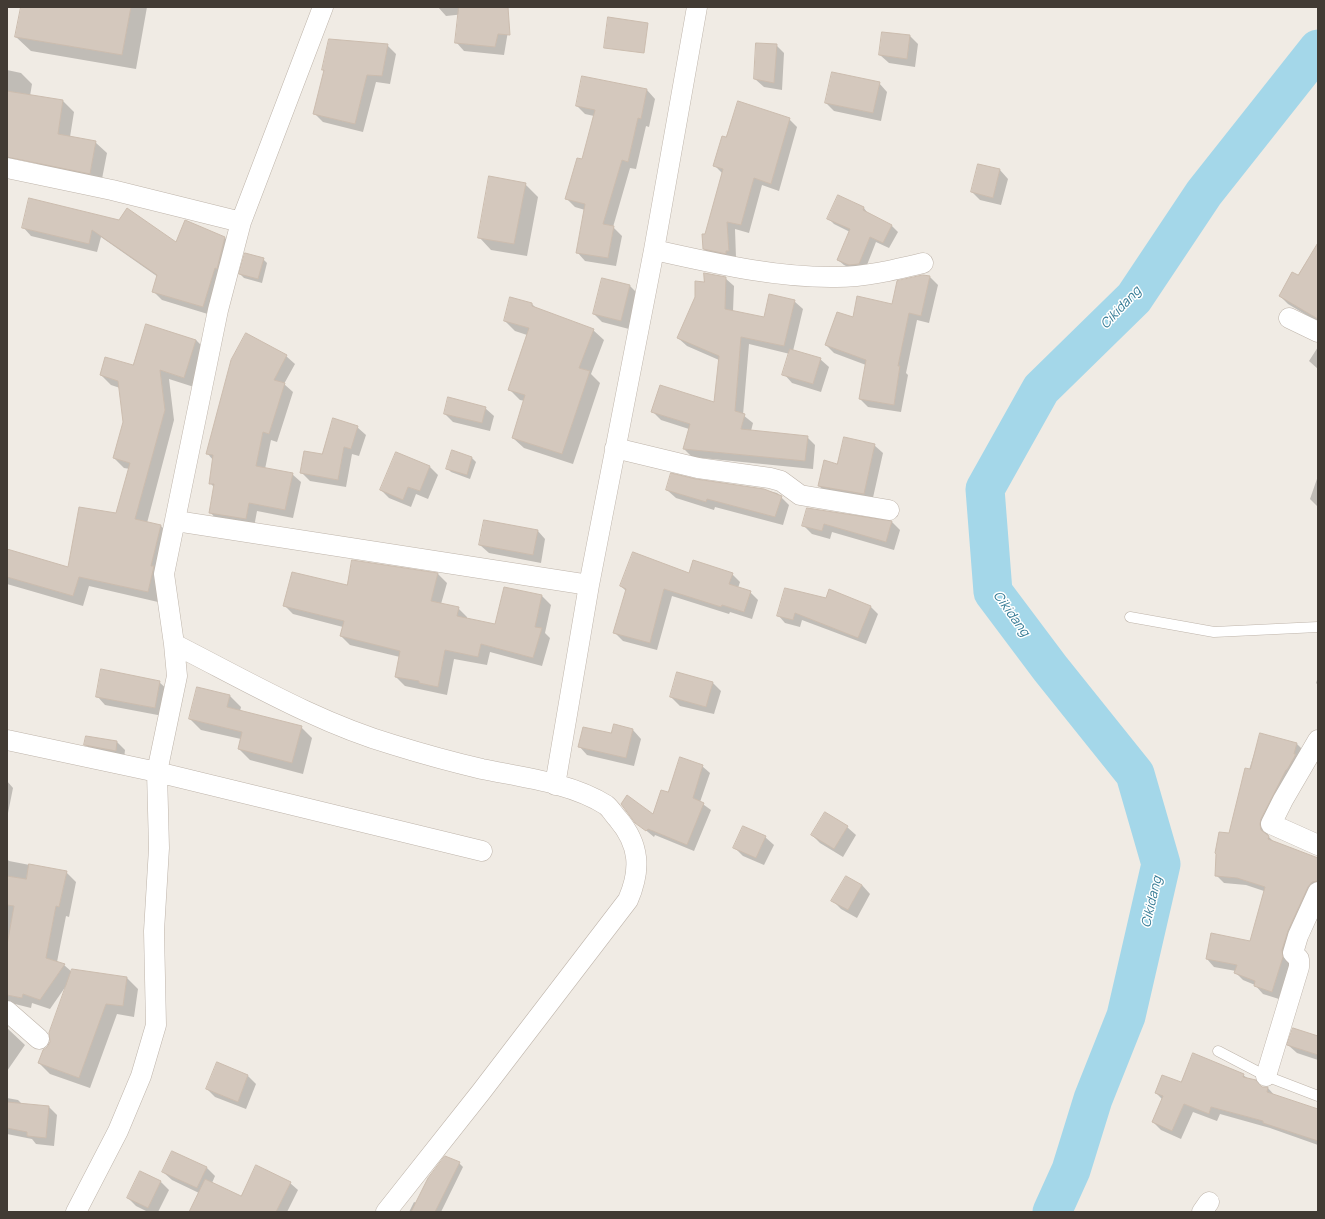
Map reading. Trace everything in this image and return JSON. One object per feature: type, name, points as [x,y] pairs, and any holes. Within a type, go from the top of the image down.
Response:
[{"type":"street","points":[[76,1212],[118,1131],[141,1076],[156,1025],[154,931],[159,848],[157,772],[176,676],[174,644],[164,574],[218,310],[240,222],[323,7]]},
{"type":"street","points":[[555,784],[589,585],[654,250],[697,7]]},
{"type":"street","points":[[7,168],[112,190],[240,222]]},
{"type":"street","points":[[654,250],[787,275],[836,277],[879,273],[923,263]]},
{"type":"street","points":[[1289,318],[1318,332]]},
{"type":"street","points":[[616,448],[698,468],[770,478],[781,481],[800,495],[890,510]]},
{"type":"street","points":[[176,521],[589,585]]},
{"type":"street","points":[[174,644],[316,716],[392,745],[477,768],[555,784],[590,797],[607,806],[624,826],[636,855],[637,868],[633,887],[628,900],[481,1092],[386,1212]]},
{"type":"street","points":[[7,740],[157,772],[482,851]]},
{"type":"street","points":[[1318,740],[1282,800],[1271,824],[1318,845]]},
{"type":"street","points":[[1266,1076],[1300,964],[1300,959],[1293,953],[1298,936],[1318,892]]},
{"type":"street","points":[[7,1011],[39,1039]]},
{"type":"lane","points":[[1130,617],[1214,632],[1318,627]]},
{"type":"lane","points":[[1218,1051],[1266,1076],[1318,1096]]},
{"type":"building","points":[[21,7],[131,7],[122,55],[15,37]]},
{"type":"building","points":[[459,7],[508,7],[510,35],[498,34],[495,47],[455,43]]},
{"type":"building","points":[[608,17],[648,23],[644,53],[604,48]]},
{"type":"building","points":[[882,32],[910,35],[907,59],[879,55]]},
{"type":"building","points":[[329,39],[388,44],[382,76],[367,75],[355,124],[313,114],[324,70],[322,70]]},
{"type":"building","points":[[756,43],[777,44],[774,83],[754,79]]},
{"type":"building","points":[[832,72],[880,82],[873,113],[825,103]]},
{"type":"building","points":[[582,76],[647,89],[641,119],[638,118],[628,162],[622,160],[603,224],[614,226],[608,258],[576,253],[585,204],[565,199],[577,158],[582,159],[595,110],[576,106]]},
{"type":"building","points":[[7,91],[63,100],[58,134],[96,141],[90,174],[7,157]]},
{"type":"building","points":[[738,101],[790,118],[771,184],[754,178],[741,225],[727,222],[729,251],[726,251],[726,254],[703,249],[702,234],[705,234],[723,169],[713,166],[722,136],[726,137]]},
{"type":"building","points":[[978,164],[1000,169],[993,198],[971,192]]},
{"type":"building","points":[[489,176],[526,183],[514,244],[478,238]]},
{"type":"building","points":[[838,195],[864,207],[863,210],[892,225],[883,243],[870,237],[859,264],[849,265],[837,260],[850,229],[827,219]]},
{"type":"building","points":[[29,198],[119,220],[127,208],[176,242],[185,220],[225,237],[217,269],[215,268],[203,307],[152,292],[157,275],[92,230],[89,244],[22,228]]},
{"type":"building","points":[[1318,243],[1318,319],[1279,296],[1292,272],[1298,275]]},
{"type":"building","points":[[245,253],[264,258],[258,279],[239,274]]},
{"type":"building","points":[[704,273],[726,277],[725,309],[764,317],[769,294],[795,300],[784,346],[741,337],[735,411],[745,414],[741,429],[808,436],[805,461],[683,449],[690,424],[651,412],[660,385],[714,402],[719,356],[677,338],[695,297],[695,281],[704,282]]},
{"type":"building","points":[[923,275],[930,276],[921,316],[909,313],[898,366],[900,366],[894,405],[859,399],[866,360],[825,345],[837,312],[853,317],[857,296],[892,304],[897,281]]},
{"type":"building","points":[[602,278],[630,285],[621,321],[593,314]]},
{"type":"building","points":[[510,297],[532,303],[532,306],[594,329],[579,368],[590,371],[562,454],[512,438],[525,395],[508,390],[529,328],[504,321]]},
{"type":"building","points":[[146,324],[196,340],[184,378],[160,370],[165,410],[135,519],[161,525],[151,566],[154,566],[148,592],[79,577],[73,596],[7,577],[7,549],[68,567],[79,507],[116,513],[130,463],[113,458],[123,422],[118,381],[100,375],[105,357],[133,365]]},
{"type":"building","points":[[246,333],[287,355],[274,380],[285,383],[269,434],[263,432],[256,466],[293,473],[285,510],[249,503],[246,519],[209,513],[214,484],[209,484],[213,455],[206,454],[231,360]]},
{"type":"building","points":[[790,349],[821,358],[813,384],[782,375]]},
{"type":"building","points":[[448,397],[486,407],[482,423],[444,414]]},
{"type":"building","points":[[333,418],[358,426],[351,449],[344,447],[338,480],[300,473],[304,451],[322,454]]},
{"type":"building","points":[[844,437],[875,444],[864,494],[818,486],[824,460],[837,464]]},
{"type":"building","points":[[452,450],[472,457],[467,475],[446,469]]},
{"type":"building","points":[[396,452],[430,466],[420,491],[408,487],[403,500],[380,490]]},
{"type":"building","points":[[671,473],[696,479],[764,489],[782,496],[775,517],[707,499],[706,502],[666,490]]},
{"type":"building","points":[[807,508],[892,521],[886,542],[824,524],[822,531],[802,526]]},
{"type":"building","points":[[484,520],[538,530],[533,555],[479,545]]},
{"type":"building","points":[[633,552],[689,573],[693,560],[733,573],[729,584],[751,591],[744,612],[722,605],[721,607],[664,589],[650,643],[613,633],[626,589],[620,586]]},
{"type":"building","points":[[352,560],[438,573],[431,601],[459,607],[457,616],[495,624],[504,587],[542,595],[535,627],[542,628],[533,658],[481,644],[478,657],[445,650],[438,687],[419,683],[419,681],[395,677],[400,651],[340,636],[344,621],[283,606],[292,572],[347,585]]},
{"type":"building","points":[[785,588],[826,598],[829,589],[871,606],[858,638],[795,613],[793,620],[777,616]]},
{"type":"building","points":[[101,669],[160,681],[155,708],[96,697]]},
{"type":"building","points":[[677,672],[713,682],[706,707],[670,697]]},
{"type":"building","points":[[197,687],[230,695],[227,707],[302,726],[292,763],[238,749],[242,732],[189,719]]},
{"type":"building","points":[[614,724],[633,729],[626,758],[578,747],[583,727],[611,733]]},
{"type":"building","points":[[1260,733],[1297,743],[1294,754],[1296,754],[1286,770],[1261,819],[1261,830],[1269,836],[1268,839],[1318,858],[1318,881],[1312,882],[1308,887],[1288,931],[1282,950],[1283,957],[1272,992],[1254,986],[1255,981],[1234,973],[1237,965],[1206,959],[1211,933],[1250,941],[1265,887],[1237,878],[1215,876],[1215,853],[1219,832],[1229,833],[1245,768],[1250,769]]},
{"type":"building","points":[[86,736],[117,741],[116,751],[84,745]]},
{"type":"building","points":[[680,757],[703,765],[693,798],[704,803],[687,845],[648,829],[646,831],[635,823],[621,804],[627,795],[653,814],[661,790],[668,792]]},
{"type":"building","points":[[825,812],[848,826],[834,849],[811,835]]},
{"type":"building","points":[[743,826],[766,836],[756,858],[733,848]]},
{"type":"building","points":[[29,864],[67,871],[59,907],[56,906],[46,958],[65,964],[40,1000],[23,994],[22,998],[7,995],[7,945],[14,906],[7,905],[7,876],[26,879]]},
{"type":"building","points":[[846,876],[862,885],[848,910],[831,901]]},
{"type":"building","points":[[72,969],[127,977],[123,1006],[106,1004],[79,1078],[38,1063],[43,1050],[50,1042],[49,1033]]},
{"type":"building","points":[[1293,1028],[1318,1036],[1318,1055],[1287,1045]]},
{"type":"building","points":[[1193,1053],[1244,1074],[1243,1077],[1256,1080],[1262,1087],[1268,1087],[1267,1092],[1318,1109],[1318,1141],[1263,1123],[1263,1121],[1211,1107],[1209,1114],[1184,1104],[1172,1131],[1152,1122],[1163,1096],[1155,1093],[1162,1075],[1181,1082]]},
{"type":"building","points":[[217,1062],[248,1075],[238,1102],[206,1089]]},
{"type":"building","points":[[7,1102],[49,1106],[46,1138],[27,1136],[27,1132],[7,1128]]},
{"type":"building","points":[[172,1151],[207,1167],[197,1188],[162,1172]]},
{"type":"building","points":[[445,1156],[460,1162],[435,1212],[411,1212],[428,1178]]},
{"type":"building","points":[[256,1165],[291,1182],[276,1212],[189,1212],[205,1179],[241,1196]]},
{"type":"building","points":[[140,1171],[161,1181],[148,1208],[127,1198]]},
{"type":"waterway","name":"Cikidang","points":[[1052,1212],[1071,1170],[1093,1099],[1126,1016],[1161,864],[1135,774],[1050,668],[993,592],[985,489],[1041,389],[1134,298],[1204,193],[1318,49]]}]
